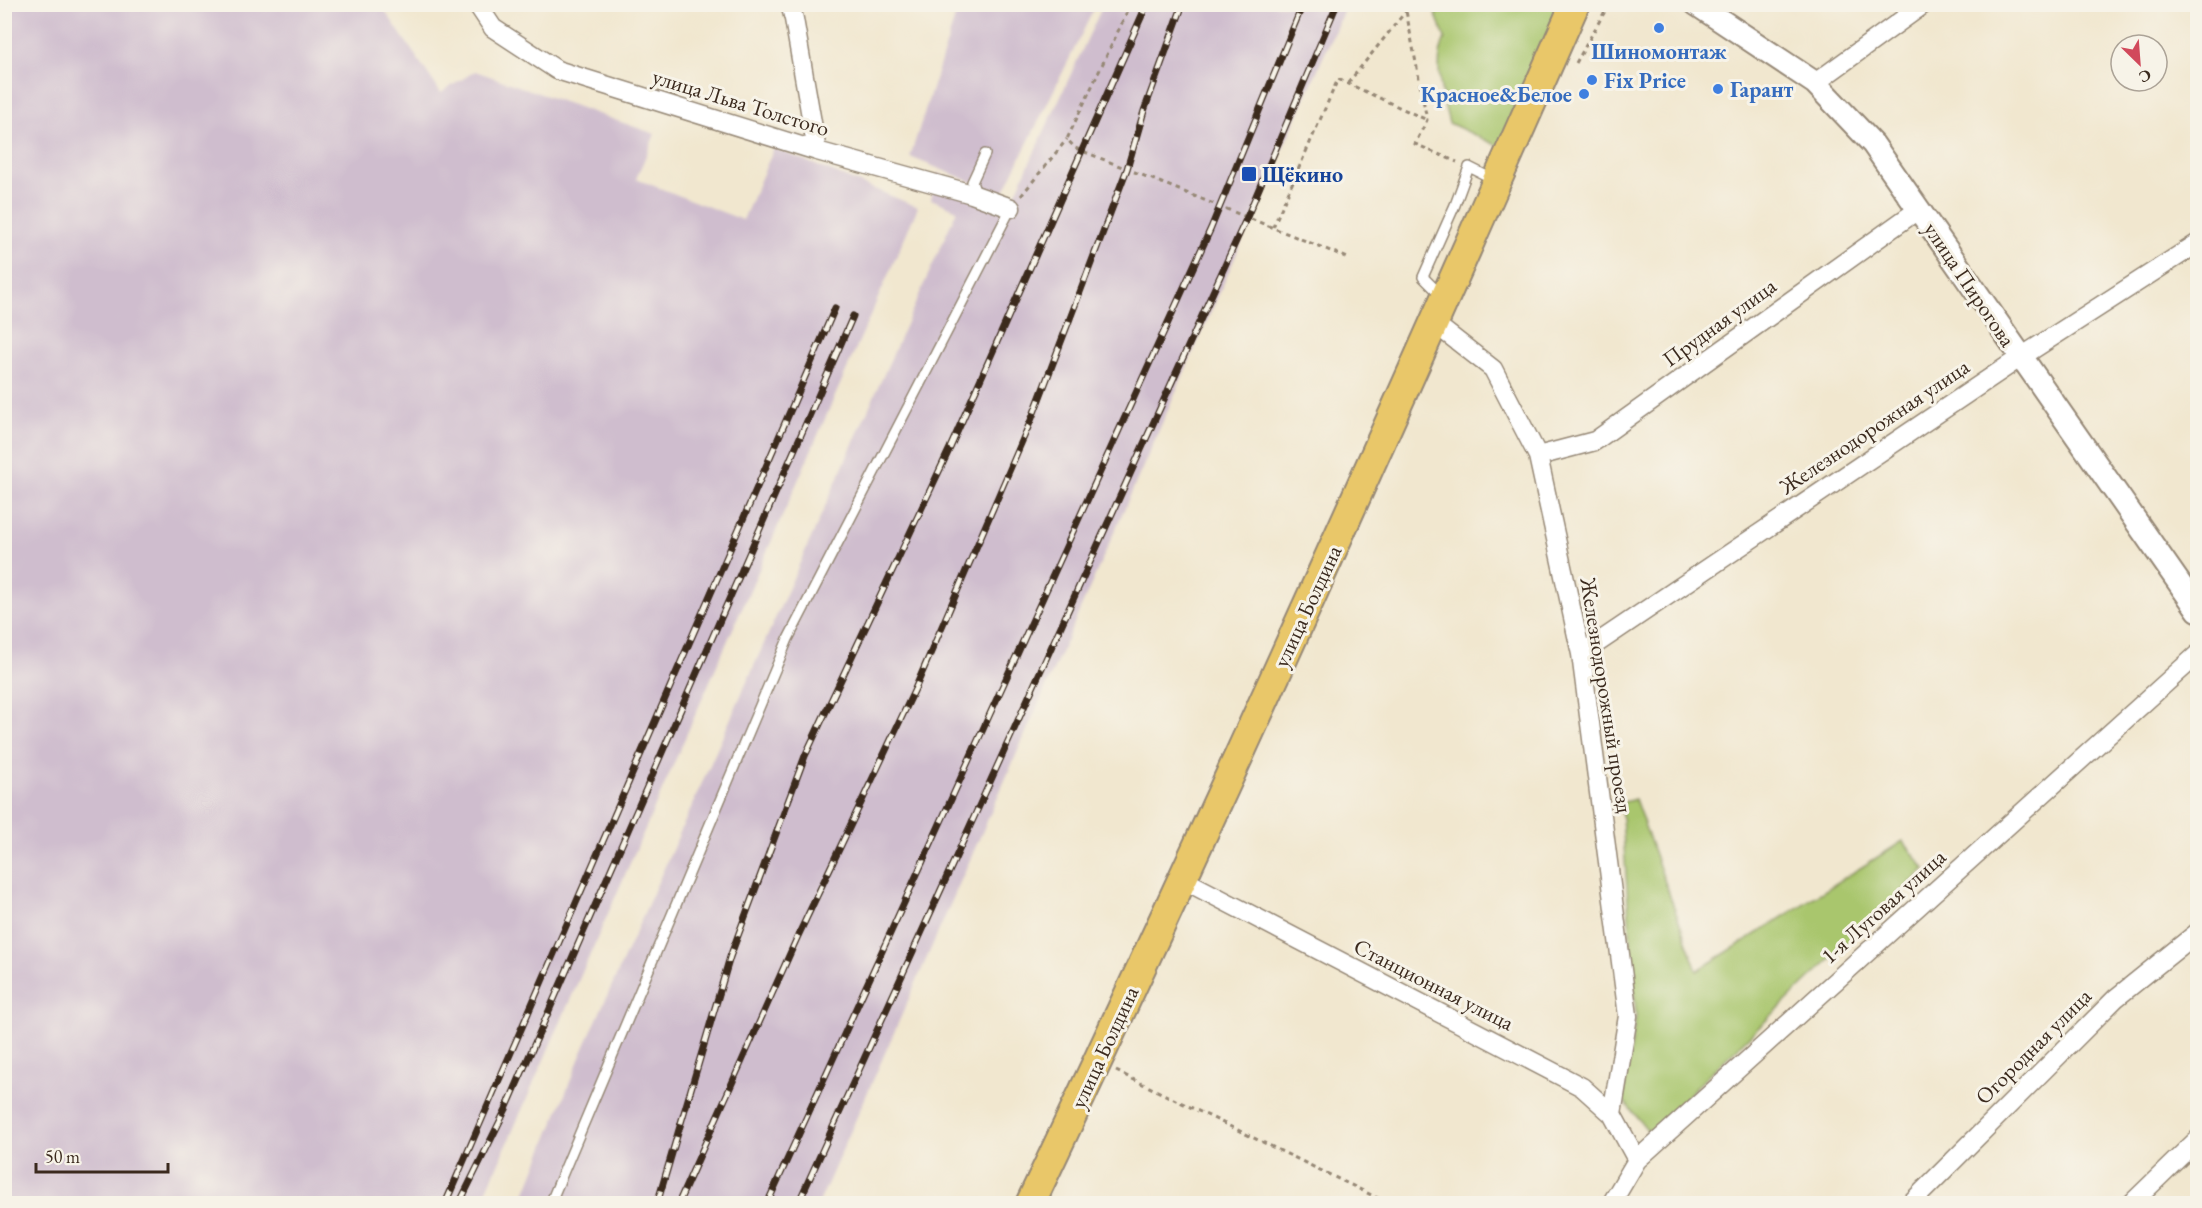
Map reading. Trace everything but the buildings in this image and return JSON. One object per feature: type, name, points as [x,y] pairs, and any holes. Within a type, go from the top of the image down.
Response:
[{"type":"main road","name":"улица Болдина","points":[[1030,1203],[1182,879],[1440,311],[1575,4]]},
{"type":"street","name":"улица Льва Толстого","points":[[477,4],[493,28],[557,70],[817,152],[972,194],[1011,208]]},
{"type":"street","points":[[789,4],[794,19],[817,152]]},
{"type":"street","name":"улица Пирогова","points":[[1696,4],[1815,83],[1873,144],[2198,610]]},
{"type":"street","points":[[1815,83],[1924,4]]},
{"type":"street","name":"Прудная улица","points":[[1538,456],[1595,441],[1919,209]]},
{"type":"street","name":"Железнодорожная улица","points":[[1581,654],[2020,357],[2198,243]]},
{"type":"street","name":"Железнодорожный проезд","points":[[1440,311],[1494,369],[1538,456],[1581,654],[1628,1016],[1612,1114]]},
{"type":"street","name":"1-я Луговая улица","points":[[1611,1203],[1637,1160],[2198,654]]},
{"type":"street","name":"Станционная улица","points":[[1182,879],[1582,1087],[1612,1114],[1637,1160]]},
{"type":"street","name":"Огородная улица","points":[[1910,1203],[2116,998],[2198,932]]},
{"type":"street","points":[[2131,1203],[2198,1139]]},
{"type":"lane","points":[[972,194],[974,188],[972,182],[985,154]]},
{"type":"lane","points":[[1440,311],[1423,277],[1469,167],[1497,181]]},
{"type":"lane","points":[[550,1203],[788,639],[1011,208]]},
{"type":"path","points":[[1011,208],[1066,139],[1131,4]]},
{"type":"path","points":[[1348,83],[1406,11],[1409,4]]},
{"type":"path","points":[[1406,11],[1427,120],[1415,144],[1469,167]]},
{"type":"path","points":[[1273,228],[1338,80],[1427,120]]},
{"type":"path","points":[[1066,139],[1075,148],[1348,258]]},
{"type":"path","points":[[1097,1062],[1390,1203]]},
{"type":"shaded area","points":[[5,4],[381,5],[441,93],[475,71],[655,134],[636,179],[743,220],[774,148],[918,207],[481,1203],[5,1203]]},
{"type":"shaded area","points":[[959,5],[1096,5],[1001,197],[972,182],[910,157]]},
{"type":"shaded area","points":[[1103,5],[1346,5],[819,1203],[521,1204],[580,1057],[957,210],[931,199],[937,173],[1011,203]]},
{"type":"green space","points":[[1432,5],[1569,5],[1507,150],[1449,123],[1441,91],[1439,69],[1441,48],[1445,38]]},
{"type":"green space","points":[[1635,799],[1697,971],[1903,841],[1925,869],[1649,1132],[1623,1100],[1636,1016],[1621,803]]},
{"type":"railway","points":[[657,1204],[730,957],[805,756],[950,448],[1147,4]]},
{"type":"railway","points":[[678,1204],[797,938],[915,689],[1032,418],[1127,169],[1144,111],[1183,4]]},
{"type":"railway","points":[[767,1204],[1211,228],[1303,4]]},
{"type":"railway","points":[[798,1204],[1247,217],[1337,4]]},
{"type":"railway","points":[[445,1204],[835,308]]},
{"type":"railway","points":[[459,1204],[506,1109],[853,316]]},
{"type":"place","name":"Шиномонтаж","points":[[1659,28]]},
{"type":"place","name":"Fix Price","points":[[1592,80]]},
{"type":"place","name":"Гарант","points":[[1718,89]]},
{"type":"place","name":"Красное&Белое","points":[[1584,94]]},
{"type":"place","name":"Щёкино","points":[[1249,174]]}]
